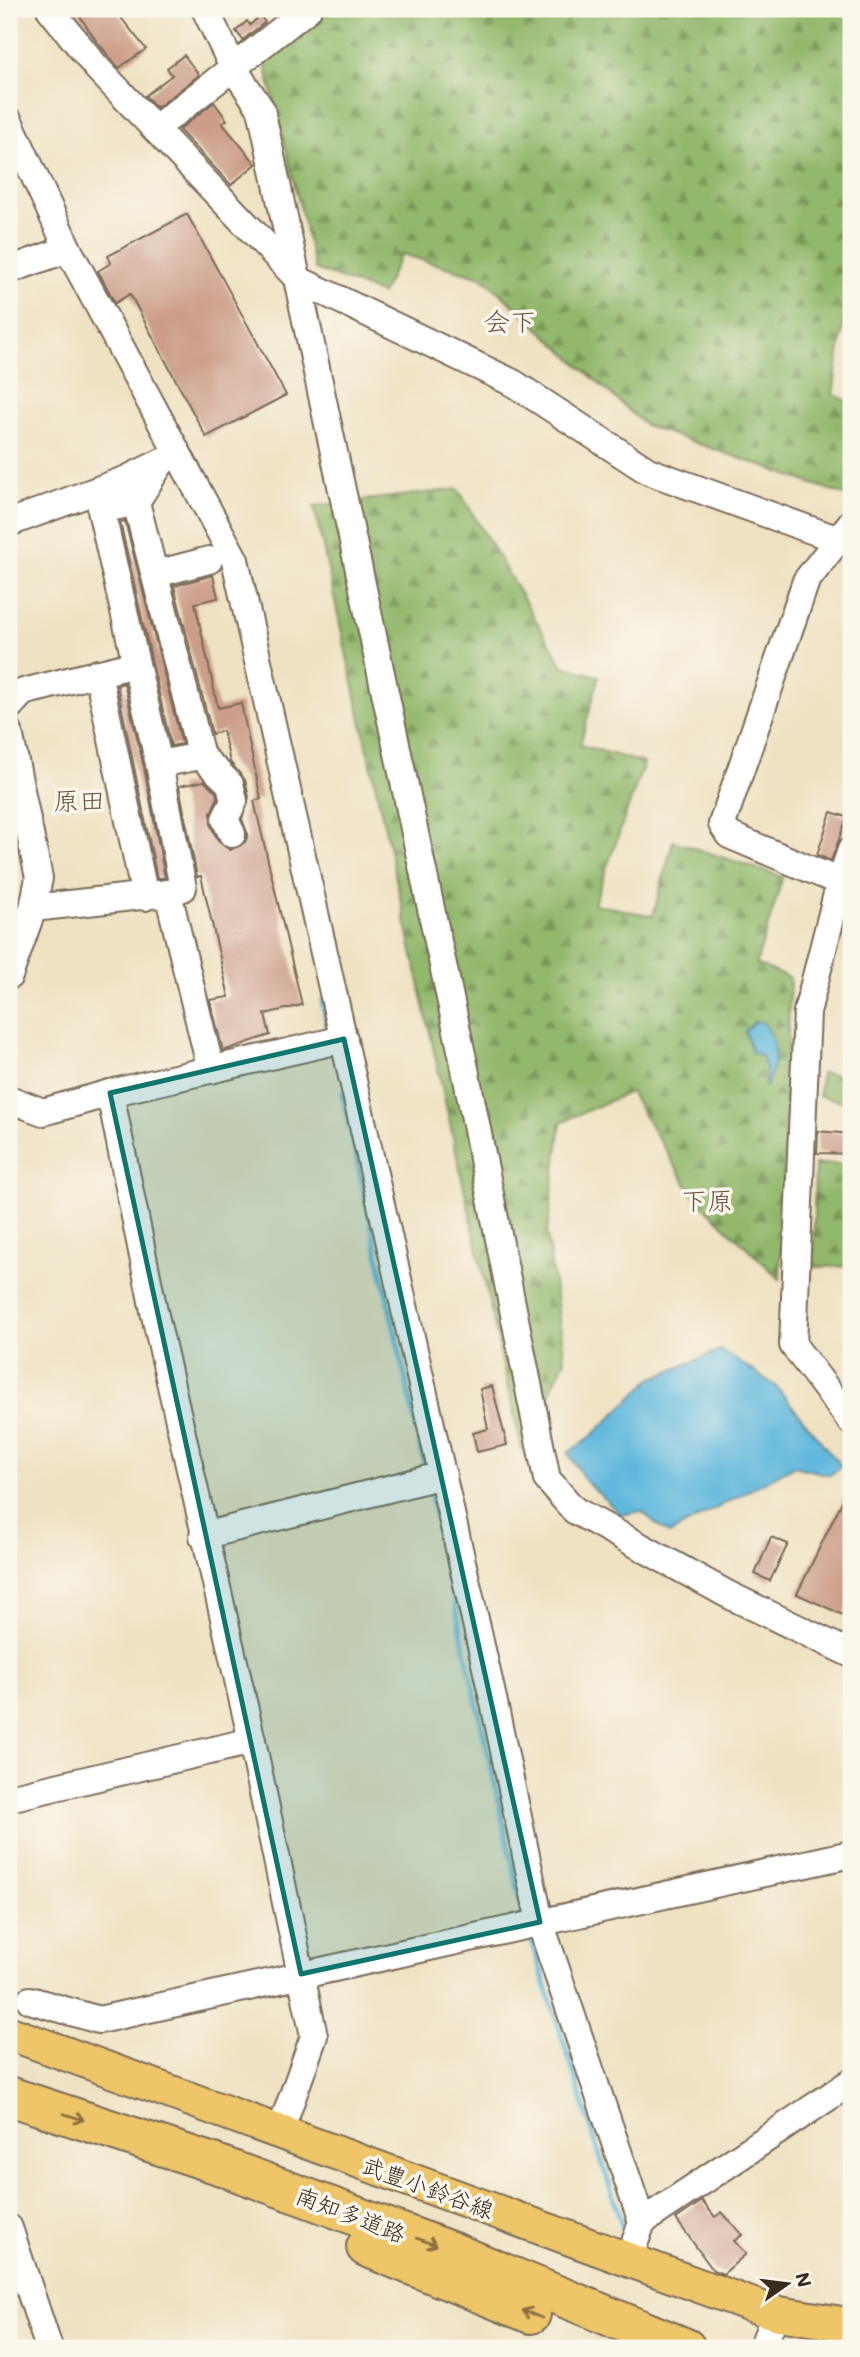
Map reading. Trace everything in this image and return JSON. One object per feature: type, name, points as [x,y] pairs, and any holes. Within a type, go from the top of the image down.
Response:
[{"type":"highway","name":"南知多道路","points":[[9,2096],[216,2164],[453,2252],[686,2348]]},
{"type":"highway","name":"南知多道路","points":[[9,2124],[159,2172],[332,2233],[618,2348]]},
{"type":"main road","name":"武豊小鈴谷線","points":[[9,2033],[628,2262],[776,2313],[851,2325]]},
{"type":"street","points":[[50,9],[97,68],[299,280],[513,383],[648,471],[844,531],[806,581],[722,824],[729,835],[840,882]]},
{"type":"street","points":[[205,9],[234,69],[261,109],[463,1059],[547,1479],[574,1510],[727,1594],[851,1654]]},
{"type":"street","points":[[156,128],[308,9]]},
{"type":"street","points":[[9,121],[68,249],[170,457],[235,560],[443,1475],[540,1922],[642,2222]]},
{"type":"street","points":[[9,271],[68,249]]},
{"type":"street","points":[[33,908],[157,895],[183,888],[159,764],[101,510],[136,502],[170,457]]},
{"type":"street","points":[[9,523],[127,479],[170,457]]},
{"type":"street","points":[[136,502],[201,756],[230,785],[234,801],[225,819],[232,834]]},
{"type":"street","points":[[156,574],[209,561]]},
{"type":"street","points":[[9,707],[23,692],[136,664]]},
{"type":"street","points":[[98,673],[157,895],[211,1070]]},
{"type":"street","points":[[9,732],[14,795],[39,878],[33,908],[9,976]]},
{"type":"street","points":[[159,764],[201,756]]},
{"type":"street","points":[[851,850],[840,882],[807,1012],[793,1345],[851,1421]]},
{"type":"street","points":[[9,1099],[43,1112],[110,1093],[344,1039]]},
{"type":"street","points":[[110,1093],[203,1536],[253,1741],[314,2036],[280,2132]]},
{"type":"street","points":[[203,1536],[443,1475]]},
{"type":"street","points":[[9,1798],[253,1741]]},
{"type":"street","points":[[30,2000],[99,2020],[851,1854]]},
{"type":"street","points":[[628,2262],[642,2222],[851,2082]]},
{"type":"street","points":[[9,2228],[49,2348]]},
{"type":"street","points":[[764,2343],[776,2313]]},
{"type":"highlighted area","points":[[344,1039],[540,1922],[301,1974],[110,1093]]},
{"type":"green space","points":[[317,9],[851,9],[851,322],[844,321],[833,394],[851,403],[851,493],[847,496],[645,425],[482,277],[401,254],[382,294],[315,269],[263,55]]},
{"type":"green space","points":[[458,489],[563,666],[599,676],[580,745],[644,763],[594,904],[653,916],[673,841],[783,877],[756,964],[790,978],[780,1279],[695,1198],[630,1092],[561,1122],[547,1234],[565,1360],[522,1451],[314,506]]},
{"type":"green space","points":[[821,1073],[851,1076],[851,1103],[819,1096]]},
{"type":"green space","points":[[815,1164],[851,1164],[851,1266],[813,1267]]},
{"type":"water","points":[[755,1021],[764,1023],[774,1047],[774,1063],[765,1088],[766,1067],[760,1054],[752,1053],[745,1031]]},
{"type":"water","points":[[721,1350],[776,1386],[841,1466],[830,1475],[794,1466],[669,1534],[641,1511],[621,1515],[585,1480],[568,1453],[592,1436],[651,1379]]},
{"type":"building","points":[[75,9],[114,9],[146,49],[119,68]]},
{"type":"building","points":[[260,16],[265,22],[243,40],[236,31],[247,21],[250,25]]},
{"type":"building","points":[[184,55],[199,75],[157,108],[145,96],[172,75],[167,68]]},
{"type":"building","points":[[214,102],[227,120],[222,123],[256,164],[231,185],[179,130]]},
{"type":"building","points":[[187,214],[286,395],[206,437],[130,294],[115,303],[98,271],[111,263],[108,256]]},
{"type":"building","points":[[125,521],[182,744],[171,746],[120,522]]},
{"type":"building","points":[[213,575],[218,598],[195,603],[218,708],[241,703],[261,799],[254,801],[302,1005],[265,1014],[270,1035],[223,1051],[210,1000],[229,997],[201,876],[197,877],[179,786],[204,781],[216,792],[211,825],[218,841],[230,850],[245,842],[248,835],[242,819],[249,797],[245,780],[230,762],[223,731],[212,734],[174,586]]},
{"type":"building","points":[[124,683],[144,767],[165,878],[157,878],[117,685]]},
{"type":"building","points":[[831,812],[847,817],[831,861],[817,855]]},
{"type":"building","points":[[818,1131],[851,1134],[851,1154],[817,1153]]},
{"type":"building","points":[[492,1386],[507,1445],[477,1452],[473,1433],[488,1429],[480,1389]]},
{"type":"building","points":[[851,1483],[851,1600],[843,1615],[797,1594]]},
{"type":"building","points":[[771,1537],[788,1544],[770,1581],[755,1574]]},
{"type":"building","points":[[702,2201],[715,2217],[722,2212],[742,2235],[734,2241],[746,2254],[723,2274],[713,2270],[676,2219]]},
{"type":"waterway","points":[[322,1001],[328,1030]]},
{"type":"waterway","points":[[342,1093],[426,1472]]},
{"type":"waterway","points":[[431,1496],[523,1912]]},
{"type":"waterway","points":[[531,1940],[624,2231],[619,2241]]},
{"type":"district","name":"会下","points":[[510,321]]},
{"type":"district","name":"原田","points":[[79,800]]},
{"type":"district","name":"下原","points":[[707,1200]]}]
